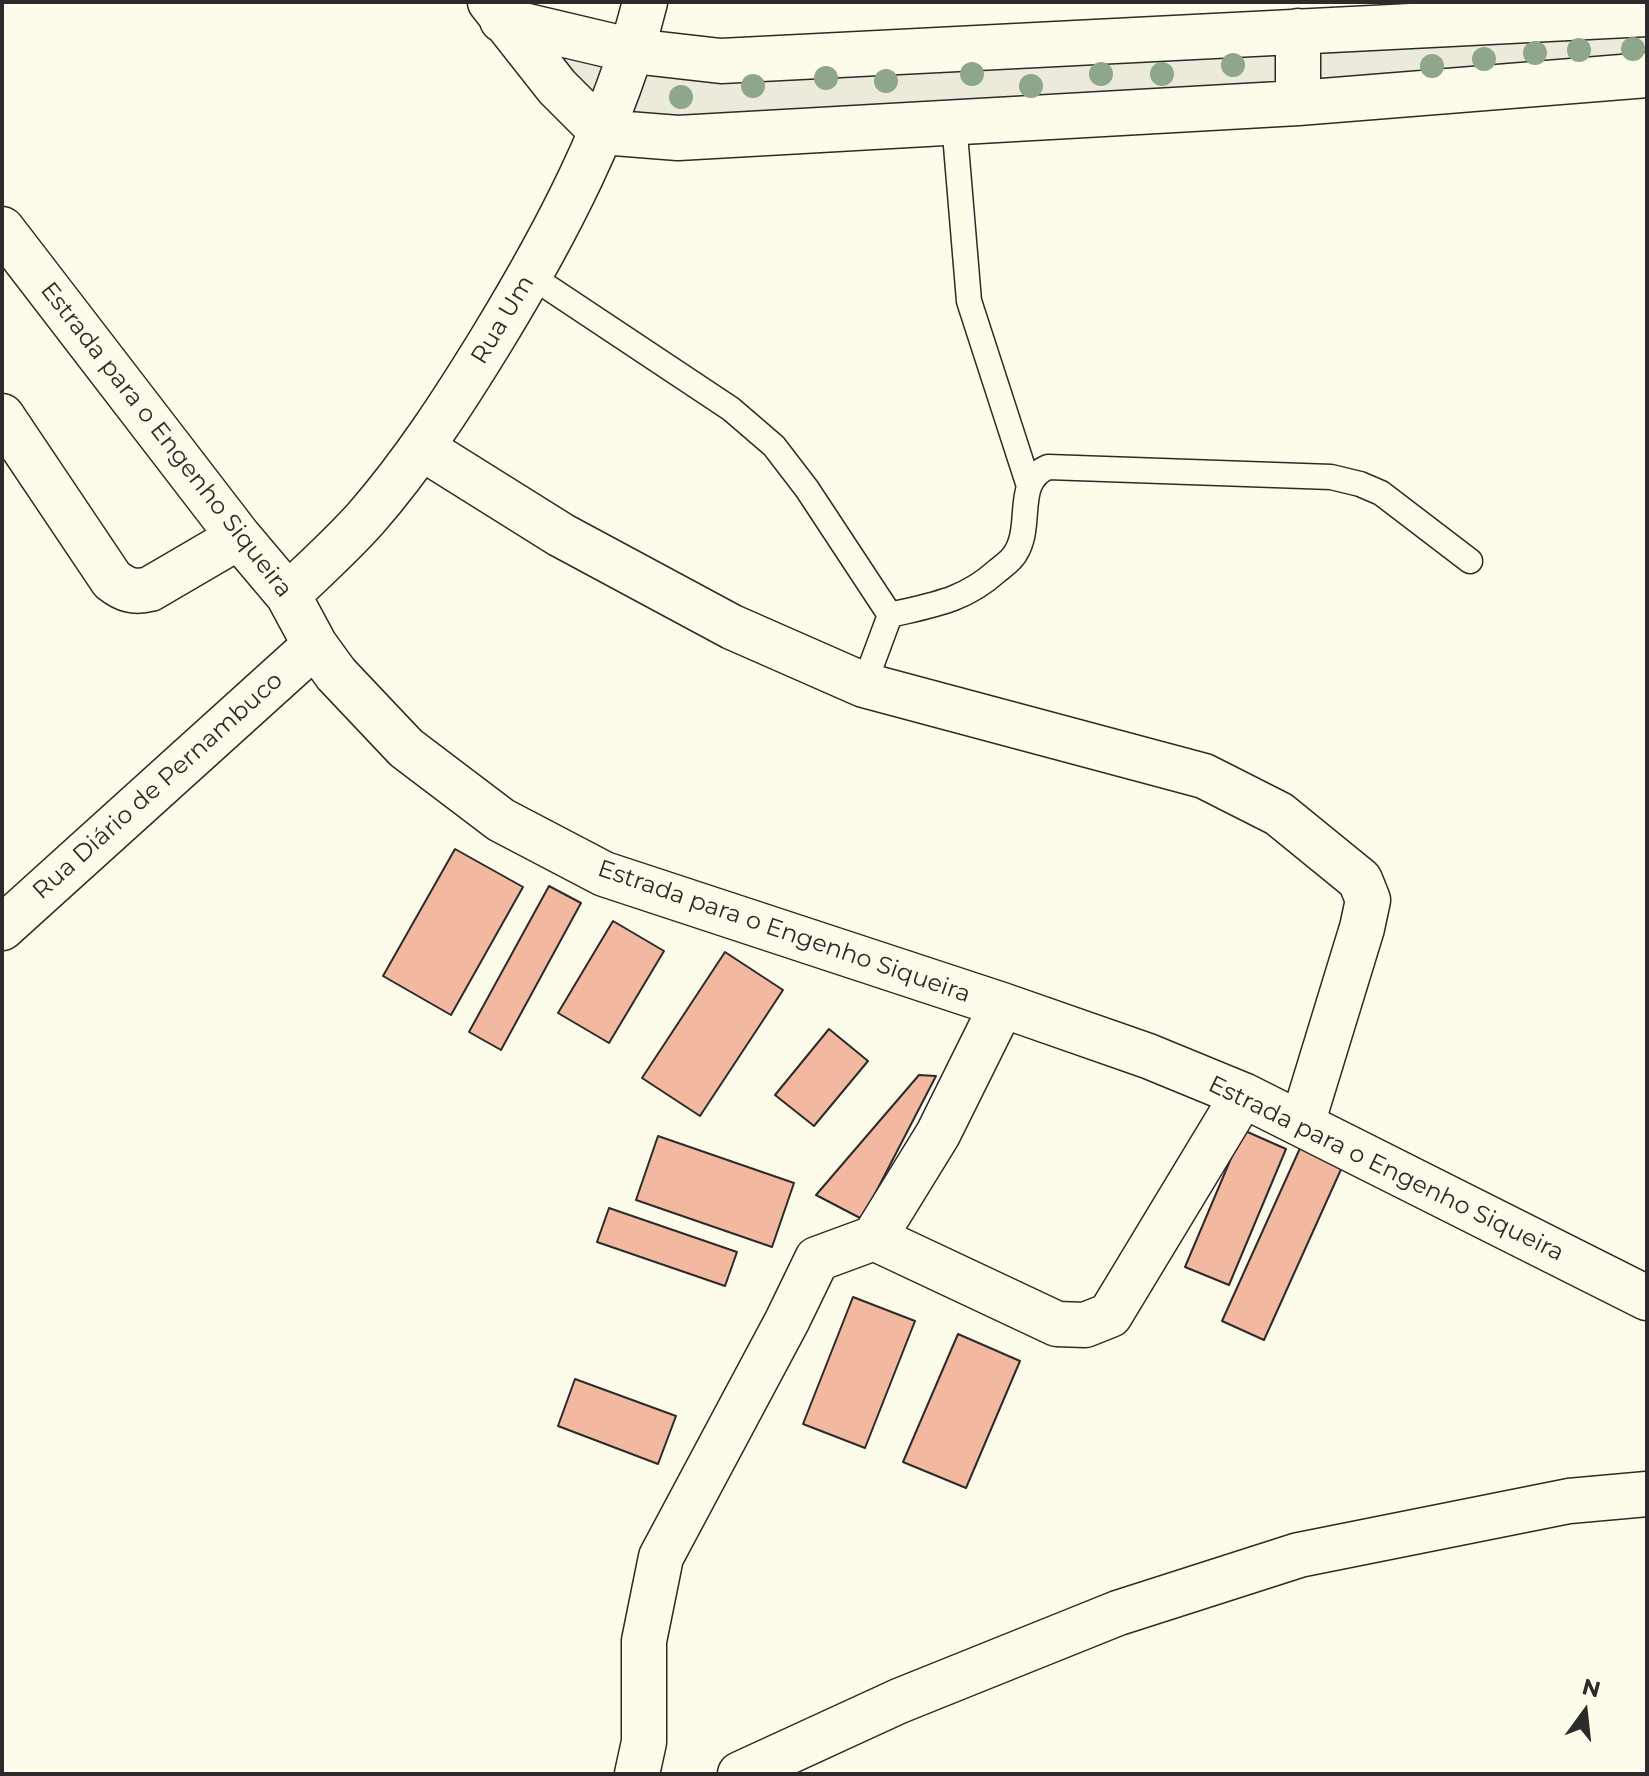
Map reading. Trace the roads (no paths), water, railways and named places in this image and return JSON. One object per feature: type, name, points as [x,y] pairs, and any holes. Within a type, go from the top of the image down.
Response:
[{"type":"street","name":"Rua Um","points":[[288,595],[365,519],[422,448],[531,276],[602,132],[633,51],[645,2]]},
{"type":"street","points":[[496,11],[633,51],[721,61],[1647,14]]},
{"type":"street","points":[[496,11],[557,87],[602,132],[678,138],[1298,103],[1647,75]]},
{"type":"street","points":[[1298,31],[1298,103]]},
{"type":"street","name":"Estrada para o Engenho Siqueira","points":[[2,229],[239,537],[288,595],[315,645],[336,674],[406,748],[501,820],[604,874],[1002,1005],[1148,1056],[1243,1095],[1647,1298]]},
{"type":"street","points":[[2,416],[112,580],[124,589],[138,592],[150,589],[239,537]]},
{"type":"street","points":[[422,448],[561,535],[666,592],[732,627],[864,685],[1204,776],[1279,814],[1360,880],[1368,900],[1302,1124]]},
{"type":"street","name":"Rua Diário de Pernambuco","points":[[4,919],[315,645]]},
{"type":"street","points":[[637,1774],[644,1742],[644,1641],[661,1557],[817,1259],[874,1238],[938,1134],[1002,1005]]},
{"type":"street","points":[[874,1238],[1057,1324],[1085,1325],[1110,1315],[1243,1095]]},
{"type":"street","points":[[740,1774],[899,1701],[1118,1613],[1299,1555],[1569,1501],[1647,1494]]},
{"type":"lane","points":[[890,615],[953,601],[981,586],[1014,557],[1023,538],[1028,483],[969,301],[954,122]]},
{"type":"lane","points":[[531,276],[731,409],[774,446],[807,489],[890,615]]},
{"type":"lane","points":[[1028,483],[1036,472],[1048,467],[1331,477],[1381,493],[1470,561]]},
{"type":"lane","points":[[864,685],[890,615]]}]
